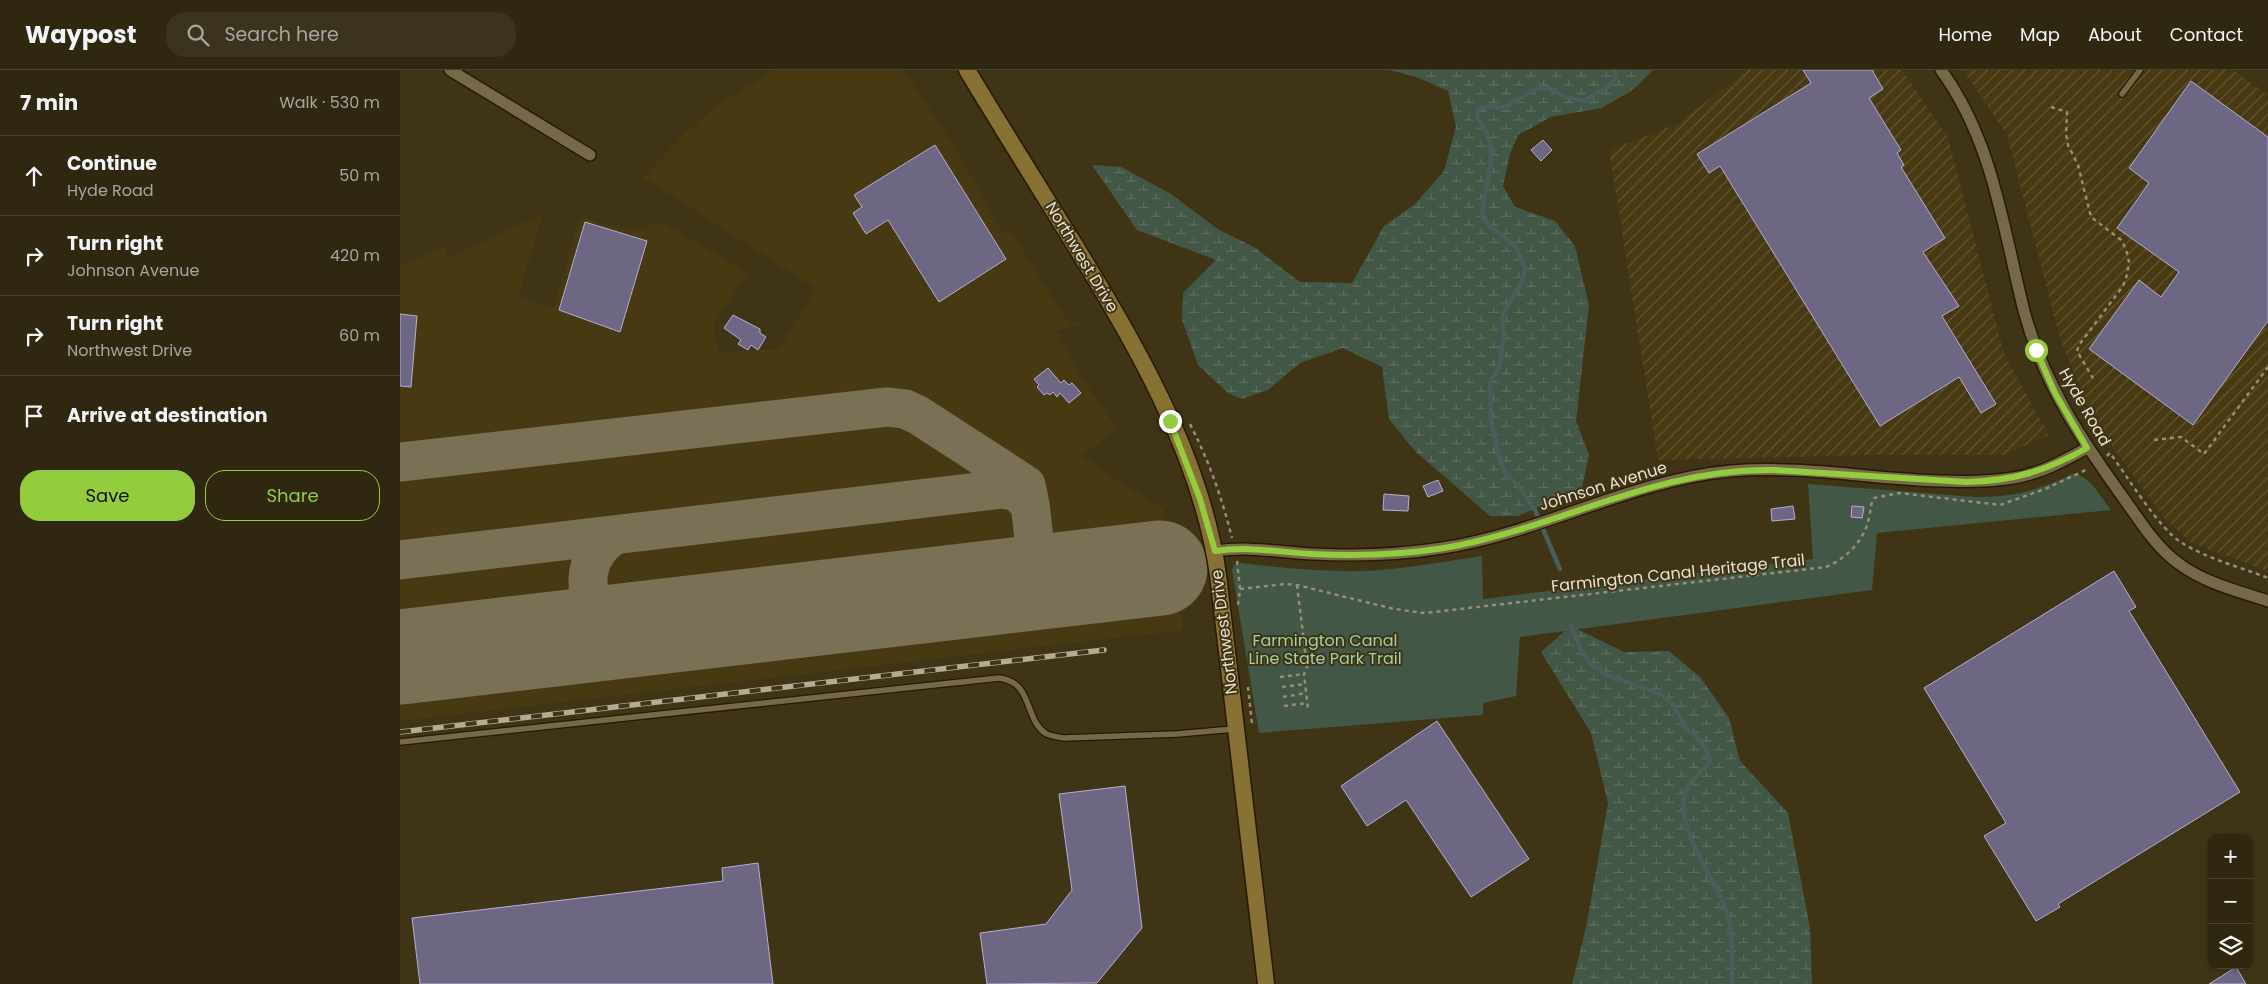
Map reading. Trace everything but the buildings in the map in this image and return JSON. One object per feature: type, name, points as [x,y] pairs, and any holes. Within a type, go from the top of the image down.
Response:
[{"type":"main road","name":"Northwest Drive","points":[[967,70],[1078,250],[1150,375],[1190,470],[1207,521],[1215,551],[1266,984]]},
{"type":"street","points":[[450,70],[590,155]]},
{"type":"street","name":"Hyde Road","points":[[1941,70],[1961,102],[1986,158],[1997,193],[2024,311],[2036,350],[2055,393],[2087,448],[2150,533],[2166,553],[2179,564],[2196,575],[2221,586],[2268,601]]},
{"type":"street","name":"Johnson Avenue","points":[[1215,551],[1245,548],[1344,555],[1412,552],[1471,543],[1657,485],[1708,474],[1753,470],[1929,481],[1990,481],[2036,472],[2087,448]]},
{"type":"lane","points":[[2122,94],[2140,70]]},
{"type":"lane","points":[[400,742],[999,678],[1008,679],[1018,686],[1026,697],[1040,728],[1046,734],[1064,738],[1236,729]]},
{"type":"path","points":[[2051,107],[2067,112],[2066,134],[2068,144],[2078,165],[2092,217],[2121,240],[2126,249],[2129,262],[2127,275],[2122,286],[2079,345],[2077,351],[2094,380]]},
{"type":"path","points":[[2154,440],[2181,437],[2204,454],[2268,367]]},
{"type":"path","points":[[2107,455],[2110,453],[2166,528],[2181,542],[2200,552],[2268,578]]},
{"type":"path","name":"Farmington Canal Heritage Trail","points":[[1239,573],[1240,589],[1284,584],[1297,585],[1394,609],[1425,613],[1826,567],[1840,561],[1859,541],[1869,519],[1874,498],[1900,494],[2000,505],[2045,489],[2088,469]]},
{"type":"path","points":[[1297,585],[1307,667],[1304,674],[1308,709]]},
{"type":"path","points":[[1280,677],[1304,674]]},
{"type":"path","points":[[1282,687],[1305,684]]},
{"type":"path","points":[[1283,697],[1306,693]]},
{"type":"path","points":[[1284,706],[1307,703]]},
{"type":"shaded area","points":[[776,70],[904,70],[951,141],[1004,234],[1010,230],[1069,324],[1081,320],[1081,324],[1056,331],[1083,379],[1117,429],[1082,455],[1103,471],[1163,509],[1183,630],[400,721],[400,266],[444,246],[449,257],[543,214],[518,297],[553,308],[580,217],[615,227],[634,230],[661,222],[748,272],[714,323],[718,353],[779,349],[816,289],[643,177],[687,132],[717,105]]},
{"type":"shaded area","points":[[1747,70],[1902,70],[1948,137],[2004,354],[2049,435],[2004,455],[1879,455],[1658,460],[1609,150],[1677,124]]},
{"type":"shaded area","points":[[1963,70],[2233,70],[2268,95],[2268,571],[2192,543],[2163,517],[2094,421],[2060,339],[2007,135]]},
{"type":"green space","points":[[1390,70],[1653,70],[1634,89],[1602,108],[1551,117],[1518,135],[1510,154],[1503,186],[1515,207],[1555,221],[1575,246],[1589,305],[1576,421],[1589,455],[1582,488],[1518,516],[1490,516],[1415,451],[1389,419],[1382,367],[1343,348],[1300,363],[1268,390],[1242,399],[1228,393],[1198,365],[1182,320],[1183,293],[1216,260],[1137,230],[1092,165],[1121,167],[1171,194],[1219,230],[1254,247],[1300,282],[1352,283],[1384,226],[1415,204],[1444,171],[1456,127],[1448,91],[1419,78]]},
{"type":"green space","name":"Farmington Canal Line State Park Trail","points":[[2072,474],[2078,475],[2089,482],[2111,510],[1877,533],[1872,590],[1520,637],[1516,696],[1483,703],[1483,715],[1259,733],[1232,570],[1234,565],[1241,563],[1302,569],[1364,571],[1409,567],[1482,556],[1483,599],[1813,559],[1808,484],[1990,497],[2037,489]]},
{"type":"green space","points":[[1571,626],[1624,652],[1669,651],[1700,677],[1729,718],[1740,761],[1788,813],[1810,928],[1812,984],[1572,984],[1586,928],[1608,803],[1591,733],[1541,652]]},
{"type":"waterway","points":[[1560,569],[1535,510],[1520,488],[1505,473],[1500,461],[1491,419],[1490,382],[1499,367],[1504,336],[1502,316],[1522,281],[1525,269],[1516,247],[1491,227],[1482,217],[1491,154],[1490,142],[1477,117],[1478,109],[1490,106],[1499,108],[1508,106],[1535,89],[1549,88],[1565,97],[1584,101],[1610,85],[1616,77],[1615,70]]},
{"type":"waterway","points":[[1571,626],[1582,653],[1590,663],[1607,675],[1663,695],[1673,705],[1686,728],[1696,736],[1706,750],[1710,762],[1689,785],[1684,799],[1684,815],[1696,850],[1723,902],[1728,916],[1732,941],[1732,984]]},
{"type":"taxiway","points":[[400,462],[887,407],[905,409],[918,415],[1026,485],[1029,499]]},
{"type":"taxiway","points":[[400,560],[1003,489],[1017,492],[1030,504],[1039,582]]},
{"type":"taxiway","points":[[616,535],[604,543],[590,566],[589,592],[594,604],[602,615],[617,625],[641,629]]},
{"type":"taxiway","points":[[552,639],[577,619],[584,606],[588,590]]},
{"type":"runway","points":[[400,657],[1160,568]]},
{"type":"railway","points":[[400,732],[1104,650]]},
{"type":"route","points":[[1170,421],[1190,470],[1215,551],[1245,548],[1344,555],[1412,552],[1471,543],[1650,487],[1685,478],[1730,471],[1774,470],[1966,482],[2014,478],[2036,472],[2087,448],[2055,393],[2036,350]]}]
